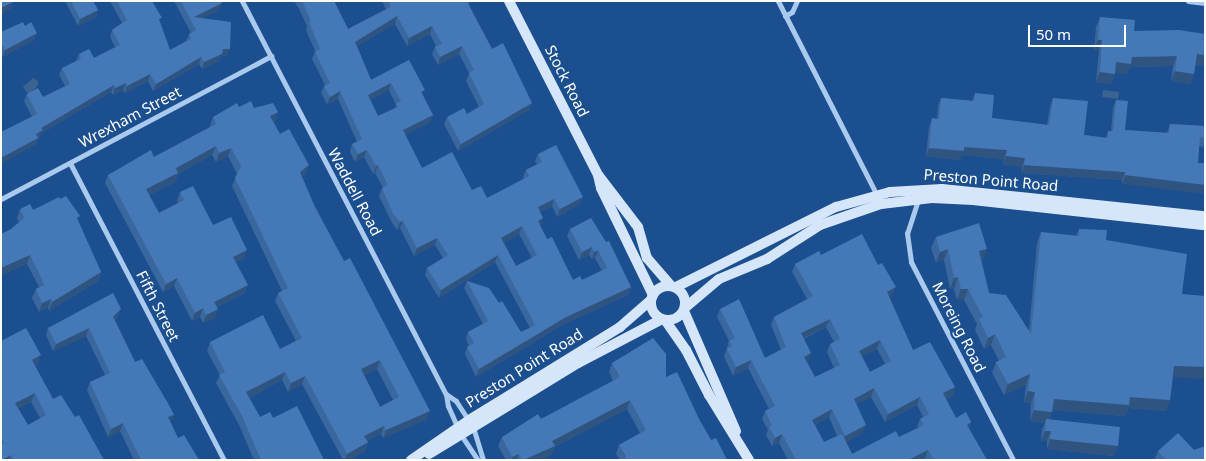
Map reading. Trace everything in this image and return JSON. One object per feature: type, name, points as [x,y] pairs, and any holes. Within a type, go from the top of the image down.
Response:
[{"type":"main road","name":"Stock Road","points":[[509,1],[598,175],[638,226],[647,258],[684,295],[685,309],[704,360],[736,425],[736,437]]},
{"type":"main road","name":"Stock Road","points":[[598,175],[601,188],[652,297],[654,313],[663,320],[736,437],[748,460]]},
{"type":"main road","name":"Preston Point Road","points":[[673,286],[836,207],[876,194],[942,189],[1205,216]]},
{"type":"main road","name":"Preston Point Road","points":[[685,309],[719,279],[766,259],[820,226],[881,204],[918,200],[973,200],[1205,225]]},
{"type":"main road","points":[[652,297],[659,288],[673,286]]},
{"type":"main road","name":"Preston Point Road","points":[[417,460],[620,327],[652,297]]},
{"type":"main road","points":[[663,320],[677,318],[685,309]]},
{"type":"main road","name":"Preston Point Road","points":[[471,423],[625,336],[663,320]]},
{"type":"main road","name":"Preston Point Road","points":[[411,460],[459,431]]},
{"type":"street","name":"Waddell Road","points":[[242,1],[446,394],[448,406],[459,431],[478,460]]},
{"type":"street","points":[[778,1],[881,204]]},
{"type":"street","points":[[786,16],[792,12],[797,1]]},
{"type":"street","points":[[1188,1],[1205,3]]},
{"type":"street","name":"Wrexham Street","points":[[1,199],[271,56]]},
{"type":"street","name":"Fifth Street","points":[[70,163],[224,460]]},
{"type":"street","name":"Moreing Road","points":[[918,200],[907,233],[911,262],[1014,460]]},
{"type":"street","name":"Waddell Road","points":[[446,394],[456,401],[471,423],[482,460]]},
{"type":"water","points":[[33,78],[38,81],[38,85],[29,95],[23,87]]},
{"type":"water","points":[[1103,90],[1119,92],[1118,99],[1102,97]]},
{"type":"building","points":[[1,1],[13,1],[13,2],[1,8]]},
{"type":"building","points":[[71,1],[93,1],[98,10],[80,19]]},
{"type":"building","points":[[117,1],[152,1],[162,18],[159,19],[170,50],[191,39],[189,34],[196,30],[181,1],[221,1],[222,3],[194,17],[231,22],[230,49],[223,49],[222,54],[204,62],[201,57],[156,84],[150,74],[127,86],[126,83],[115,88],[114,85],[41,128],[43,130],[36,134],[38,138],[1,158],[1,132],[37,114],[27,94],[38,88],[43,97],[70,84],[62,68],[81,59],[79,54],[89,49],[94,58],[120,45],[112,30],[127,20]]},
{"type":"building","points":[[302,1],[334,1],[348,29],[391,7],[388,1],[469,1],[467,2],[492,49],[503,43],[532,103],[461,144],[447,117],[464,108],[467,114],[484,104],[469,73],[474,70],[462,46],[440,57],[435,47],[442,44],[432,26],[409,38],[397,16],[355,42],[371,80],[409,60],[425,90],[421,92],[433,115],[403,130],[422,168],[452,152],[472,190],[481,186],[487,198],[529,176],[526,170],[542,162],[538,154],[556,145],[583,197],[560,209],[554,199],[538,207],[543,218],[538,221],[547,239],[552,237],[573,280],[580,276],[582,280],[607,268],[598,250],[594,252],[592,247],[582,252],[570,229],[591,218],[606,242],[609,241],[631,287],[566,317],[479,369],[467,347],[474,343],[468,332],[488,321],[467,281],[489,288],[499,303],[502,301],[521,332],[535,325],[498,255],[441,290],[427,268],[448,255],[437,238],[417,248],[403,221],[400,222],[393,214],[382,188],[388,185],[378,165],[376,166],[367,150],[358,154],[352,144],[362,139],[340,91],[330,97],[324,86],[330,83],[315,52],[320,49],[309,22],[311,21]],"holes":[[[391,83],[401,101],[396,104],[398,107],[378,116],[368,95]],[[522,226],[537,255],[516,266],[501,238]]]},
{"type":"building","points":[[1100,17],[1135,20],[1134,31],[1179,30],[1205,34],[1205,55],[1197,54],[1194,74],[1175,71],[1177,56],[1132,57],[1131,64],[1116,62],[1115,74],[1100,72],[1102,40],[1098,40]]},
{"type":"building","points":[[23,22],[25,26],[31,22],[37,33],[5,50],[3,46],[1,47],[1,32]]},
{"type":"building","points":[[975,93],[994,95],[992,118],[1049,125],[1053,98],[1088,101],[1084,135],[1108,138],[1108,131],[1113,131],[1116,100],[1128,101],[1125,130],[1169,133],[1170,124],[1205,126],[1205,138],[1200,137],[1198,163],[1205,163],[1205,185],[1125,175],[1125,172],[1024,165],[1025,158],[1006,156],[1007,150],[964,147],[964,151],[929,148],[932,118],[939,119],[941,98],[974,101]]},
{"type":"building","points":[[251,101],[254,108],[273,103],[278,112],[270,116],[280,134],[289,129],[309,165],[300,172],[314,205],[344,261],[350,258],[430,411],[386,430],[384,426],[364,436],[368,442],[347,454],[305,376],[291,383],[285,372],[246,392],[260,417],[270,412],[273,418],[297,406],[324,460],[261,460],[242,416],[219,375],[225,372],[210,342],[263,315],[280,349],[302,338],[278,293],[288,288],[235,178],[241,166],[231,148],[219,153],[216,146],[176,168],[178,173],[146,189],[159,213],[184,200],[180,192],[193,186],[213,225],[231,217],[247,250],[233,257],[248,285],[214,302],[218,309],[206,315],[203,308],[195,313],[177,278],[166,284],[108,175],[151,150],[154,157],[216,124],[213,117],[237,103],[239,107]],"holes":[[[380,360],[399,397],[380,407],[361,369]]]},
{"type":"building","points":[[66,196],[80,216],[77,218],[101,272],[52,302],[51,299],[42,303],[36,289],[44,285],[30,255],[1,268],[1,234],[11,229],[24,218],[20,209],[30,204],[33,210],[59,197],[60,199]]},
{"type":"building","points":[[979,223],[987,249],[979,251],[989,293],[1006,295],[1031,334],[1041,232],[1079,236],[1079,229],[1107,230],[1106,240],[1187,254],[1182,294],[1205,296],[1205,367],[1174,366],[1170,400],[1130,397],[1129,405],[1054,399],[1052,412],[1034,410],[1035,392],[1028,391],[1030,374],[1008,384],[996,362],[1006,357],[995,334],[988,338],[979,319],[983,317],[968,289],[961,289],[958,277],[954,278],[948,249],[940,252],[936,237]]},
{"type":"building","points":[[862,234],[878,265],[882,263],[896,287],[887,292],[913,350],[930,342],[955,387],[943,393],[956,418],[966,412],[971,422],[967,425],[987,460],[934,460],[928,450],[908,460],[796,460],[782,434],[775,438],[769,427],[772,425],[765,411],[775,406],[751,360],[736,367],[727,349],[732,346],[729,341],[735,338],[720,309],[739,299],[765,358],[786,347],[774,317],[813,296],[795,264],[819,251],[821,255]],"holes":[[[830,319],[840,339],[830,344],[840,365],[815,377],[804,357],[811,353],[801,333]],[[880,340],[891,361],[870,372],[859,351]],[[874,388],[888,414],[920,397],[929,414],[920,419],[924,425],[899,437],[896,431],[852,454],[842,434],[824,442],[812,420],[832,409],[845,436],[866,425],[854,399]]]},
{"type":"building","points":[[113,293],[121,309],[113,317],[135,362],[142,359],[174,415],[168,417],[178,438],[184,435],[199,460],[141,460],[123,423],[111,429],[90,382],[110,373],[89,328],[56,344],[48,328]]},
{"type":"building","points":[[26,328],[41,355],[32,360],[53,399],[61,395],[75,417],[79,415],[104,460],[14,460],[11,455],[2,460],[1,446],[4,443],[1,439],[1,341]],"holes":[[[35,393],[46,415],[28,425],[15,403]]]},
{"type":"building","points":[[653,338],[666,354],[666,377],[677,372],[699,419],[711,440],[716,438],[727,460],[625,460],[626,456],[619,445],[646,430],[630,400],[552,441],[555,446],[523,460],[519,454],[512,457],[502,437],[538,414],[541,419],[620,377],[612,363]]},
{"type":"building","points":[[1046,419],[1120,427],[1118,446],[1050,439],[1051,431],[1045,431]]},
{"type":"building","points":[[1178,433],[1194,450],[1205,446],[1205,460],[1166,460],[1158,451]]}]
